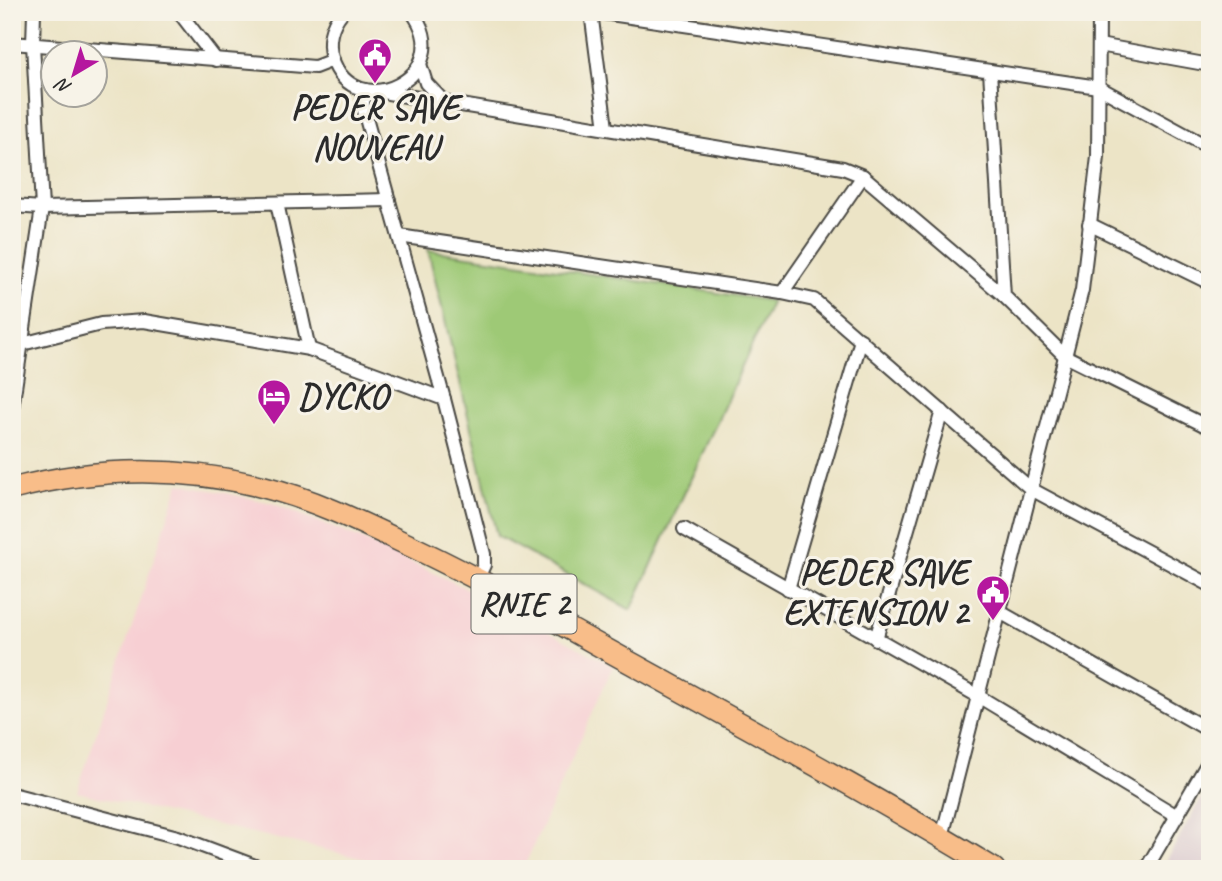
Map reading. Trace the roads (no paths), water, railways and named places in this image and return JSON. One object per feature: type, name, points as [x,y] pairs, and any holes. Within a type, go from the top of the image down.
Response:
[{"type":"main road","name":"RNIE 2","points":[[12,489],[71,476],[112,471],[173,472],[241,482],[323,506],[478,578],[942,837],[994,869]]},
{"type":"street","points":[[12,408],[42,208],[33,44],[34,12]]},
{"type":"street","points":[[179,12],[216,60]]},
{"type":"street","points":[[341,12],[331,33],[333,60],[342,76],[349,82],[371,90],[843,168],[863,176],[1004,296],[1065,356],[1210,428]]},
{"type":"street","points":[[371,90],[385,91],[402,84],[410,79],[420,64],[425,46],[424,36],[422,27],[412,12]]},
{"type":"street","points":[[591,12],[606,128]]},
{"type":"street","points":[[597,12],[1098,87],[1210,148]]},
{"type":"street","points":[[942,837],[1082,290],[1098,157],[1099,12]]},
{"type":"street","points":[[12,43],[314,67],[333,60]]},
{"type":"street","points":[[1099,45],[1210,65]]},
{"type":"street","points":[[420,64],[426,83],[444,102]]},
{"type":"street","points":[[990,71],[1004,296]]},
{"type":"street","points":[[371,90],[363,103],[364,111],[484,554],[484,565],[478,578]]},
{"type":"street","points":[[782,293],[863,176]]},
{"type":"street","points":[[12,206],[42,208],[389,200]]},
{"type":"street","points":[[277,203],[309,349]]},
{"type":"street","points":[[1089,224],[1210,283]]},
{"type":"street","points":[[399,236],[814,300],[1031,489],[1210,585]]},
{"type":"street","points":[[22,344],[101,324],[144,321],[309,349],[444,399]]},
{"type":"street","points":[[788,589],[861,340]]},
{"type":"street","points":[[876,639],[942,411]]},
{"type":"street","points":[[684,530],[978,696],[1177,816]]},
{"type":"street","points":[[1000,612],[1210,730]]},
{"type":"street","points":[[1146,869],[1210,759]]},
{"type":"street","points":[[12,794],[178,837],[263,869]]},
{"type":"place","name":"PEDER SAVE NOUVEAU","points":[[375,85]]},
{"type":"place","name":"DYCKO","points":[[274,426]]},
{"type":"place","name":"PEDER SAVE EXTENSION 2","points":[[993,622]]}]
